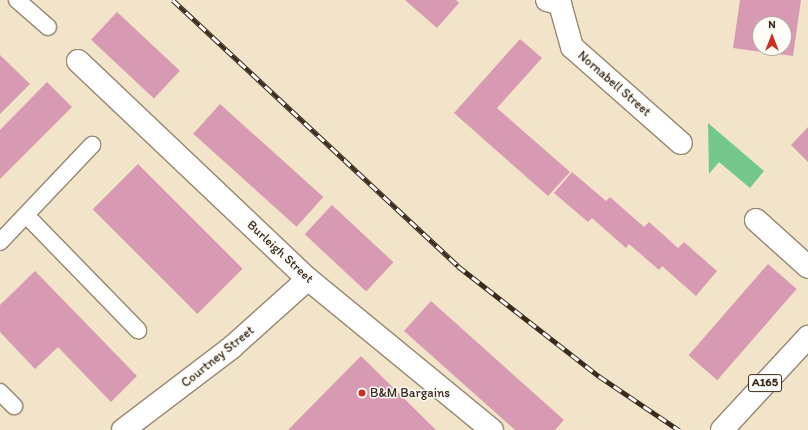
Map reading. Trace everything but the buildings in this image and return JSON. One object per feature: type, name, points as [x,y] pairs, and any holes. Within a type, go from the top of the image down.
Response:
[{"type":"main road","name":"Nornabell Street","points":[[557,1],[572,47],[681,143]]},
{"type":"main road","name":"Burleigh Street","points":[[78,61],[308,279],[492,430]]},
{"type":"main road","points":[[756,220],[808,267]]},
{"type":"main road","name":"Courtney Street","points":[[124,430],[232,348],[308,279]]},
{"type":"main road","name":"A165","points":[[722,430],[808,337]]},
{"type":"lane","points":[[17,0],[48,28]]},
{"type":"lane","points":[[0,242],[92,145]]},
{"type":"lane","points":[[26,215],[138,330]]},
{"type":"lane","points":[[0,392],[14,406]]},
{"type":"green space","points":[[708,123],[764,171],[750,188],[719,162],[709,174]]},
{"type":"railway","points":[[173,0],[458,266],[599,376],[679,430]]},
{"type":"place","name":"B&M Bargains","points":[[362,393]]}]
